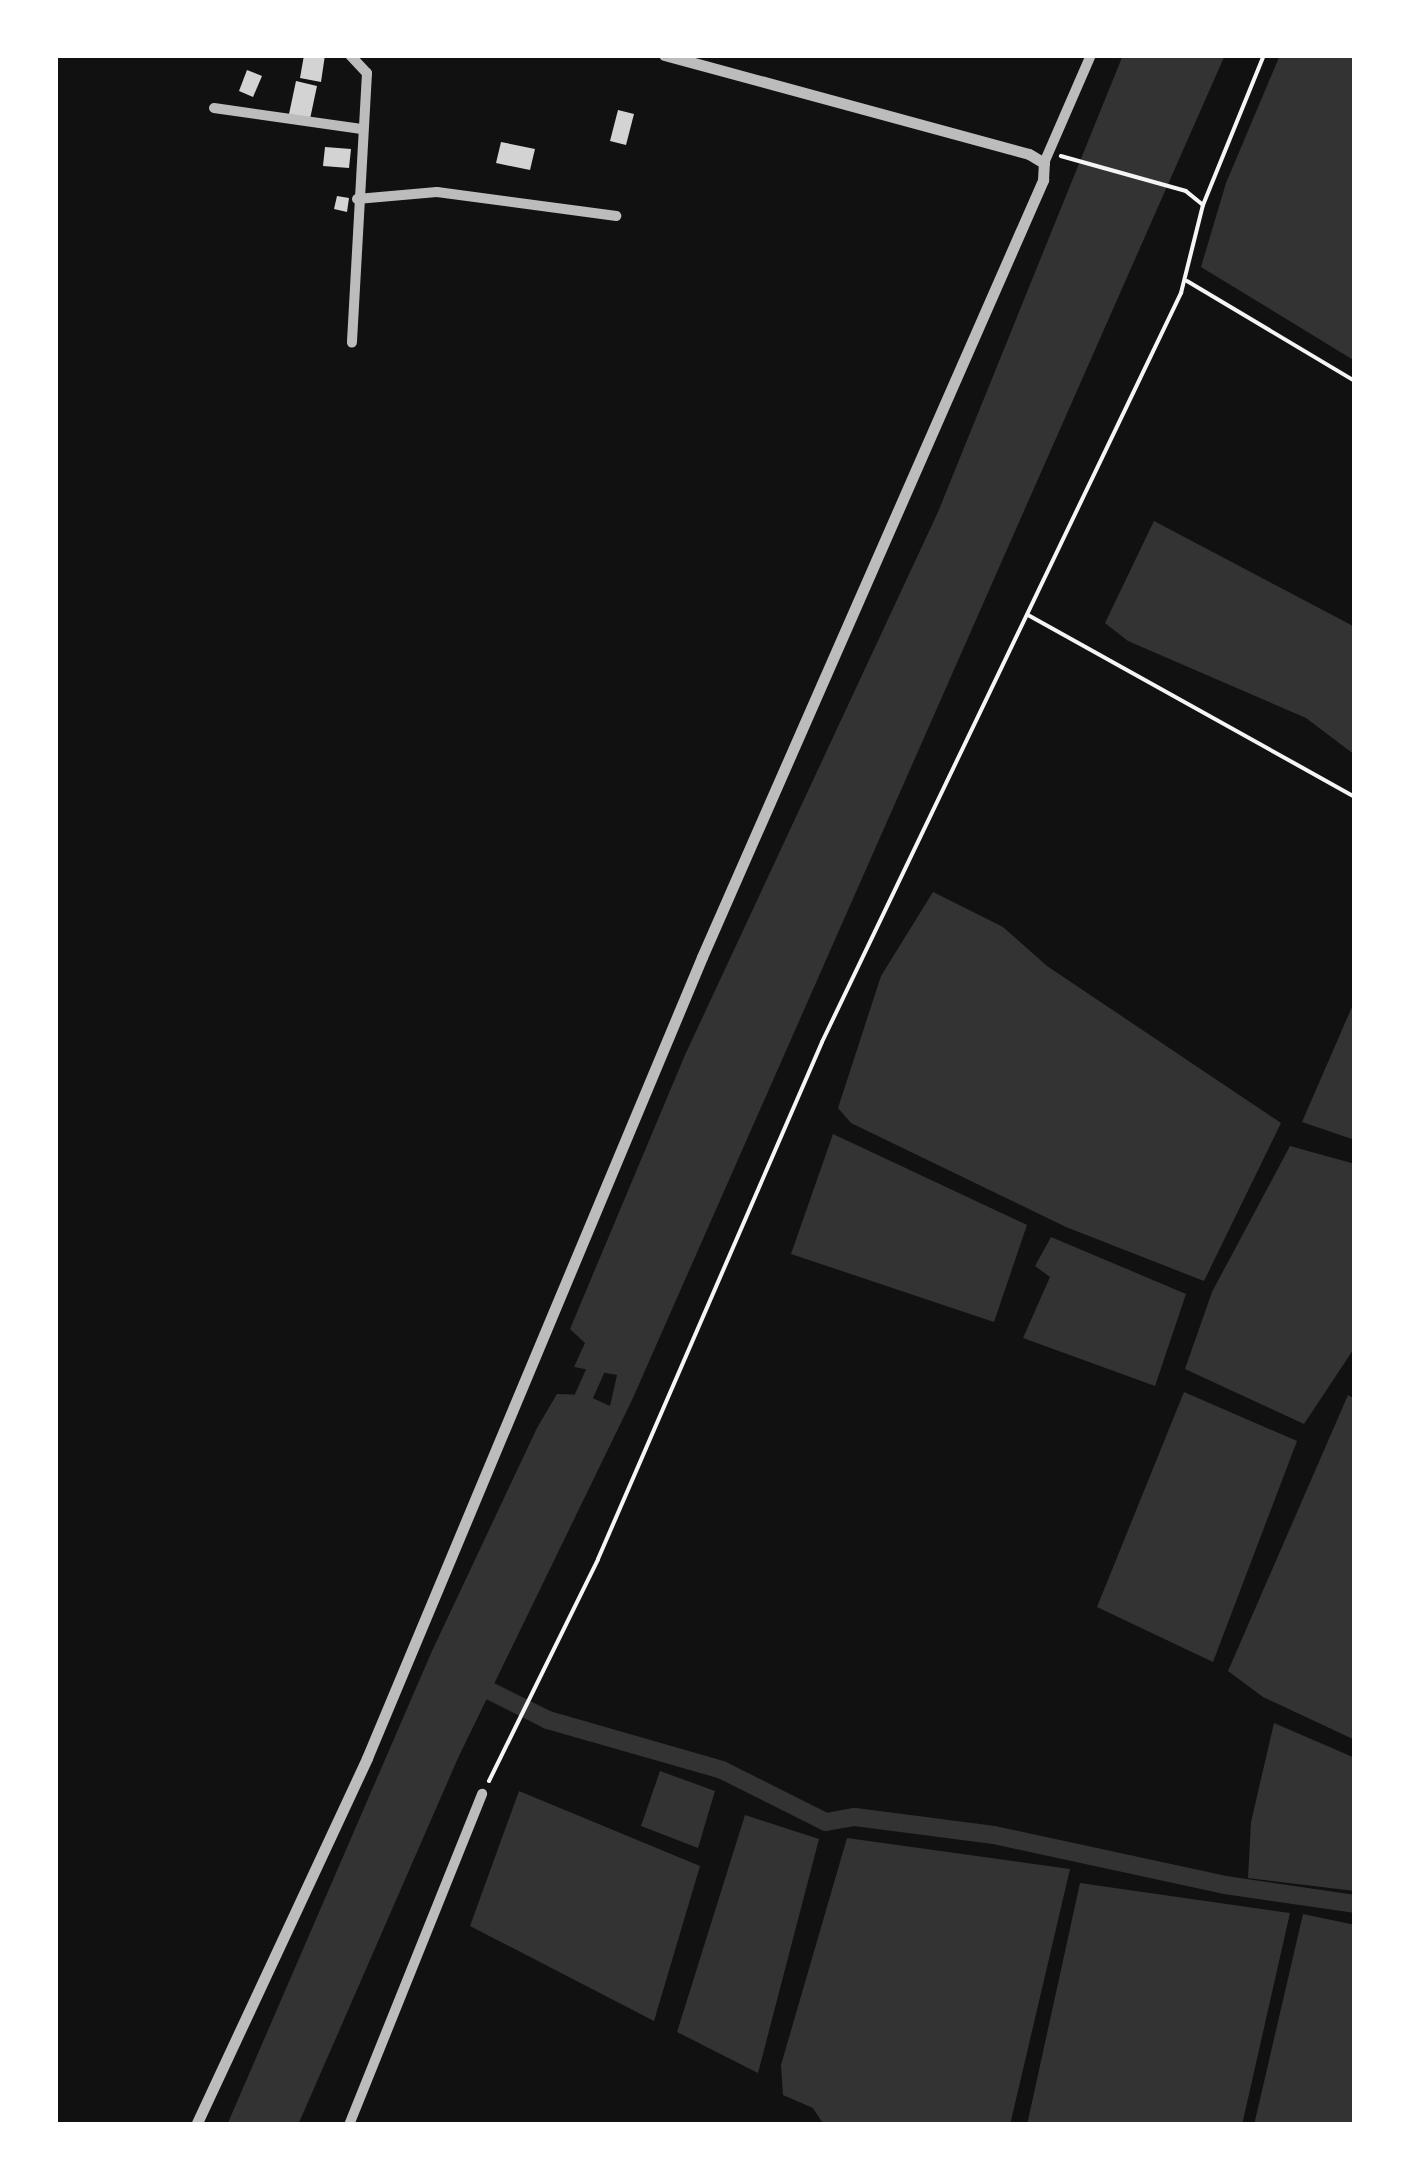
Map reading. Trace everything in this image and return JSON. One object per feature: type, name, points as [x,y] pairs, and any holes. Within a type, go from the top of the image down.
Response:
[{"type":"street","points":[[350,55],[366,73],[352,343]]},
{"type":"street","points":[[664,55],[1044,163]]},
{"type":"street","points":[[196,2125],[367,1758],[702,957],[1030,216],[1044,163],[1092,55]]},
{"type":"street","points":[[214,108],[362,129]]},
{"type":"street","points":[[357,199],[437,192],[616,216]]},
{"type":"street","points":[[349,2125],[482,1794]]},
{"type":"path","points":[[482,1794],[577,1605],[822,1042],[1186,280],[1203,205],[1264,55]]},
{"type":"path","points":[[1070,157],[1186,190],[1203,205]]},
{"type":"path","points":[[1186,280],[1355,381]]},
{"type":"path","points":[[1028,615],[1355,797]]},
{"type":"shaded area","points":[[1123,55],[1225,55],[632,1400],[458,1758],[298,2125],[227,2125],[432,1651],[537,1428],[557,1394],[586,1395],[610,1406],[617,1375],[574,1367],[585,1343],[570,1329],[685,1055],[938,512]]},
{"type":"shaded area","points":[[1280,55],[1355,55],[1355,361],[1201,267],[1226,183]]},
{"type":"shaded area","points":[[1154,521],[1355,627],[1355,755],[1306,718],[1128,641],[1105,623]]},
{"type":"shaded area","points":[[933,892],[1003,927],[1047,966],[1281,1123],[1204,1281],[1066,1227],[851,1123],[838,1108],[881,976]]},
{"type":"shaded area","points":[[1355,1000],[1355,1140],[1302,1122]]},
{"type":"shaded area","points":[[833,1134],[1027,1225],[994,1322],[791,1254]]},
{"type":"shaded area","points":[[1290,1146],[1355,1164],[1355,1347],[1304,1424],[1185,1369],[1212,1292]]},
{"type":"shaded area","points":[[1051,1237],[1186,1294],[1155,1386],[1023,1338],[1050,1277],[1035,1266]]},
{"type":"shaded area","points":[[1184,1392],[1297,1441],[1213,1662],[1097,1607]]},
{"type":"shaded area","points":[[1348,1395],[1355,1399],[1355,1740],[1263,1697],[1228,1671]]},
{"type":"shaded area","points":[[1274,1723],[1355,1758],[1355,1891],[1248,1878],[1251,1822]]},
{"type":"shaded area","points":[[660,1771],[715,1791],[698,1848],[641,1826]]},
{"type":"shaded area","points":[[519,1791],[700,1866],[654,2021],[470,1926]]},
{"type":"shaded area","points":[[745,1815],[819,1839],[758,2073],[677,2032]]},
{"type":"shaded area","points":[[847,1838],[1070,1869],[1010,2125],[824,2125],[813,2108],[783,2095],[781,2065]]},
{"type":"shaded area","points":[[1080,1883],[1290,1913],[1242,2125],[1027,2125]]},
{"type":"shaded area","points":[[1303,1914],[1355,1925],[1355,2125],[1254,2125]]},
{"type":"building","points":[[304,55],[325,55],[321,82],[300,78]]},
{"type":"building","points":[[247,70],[262,76],[253,97],[239,91]]},
{"type":"building","points":[[296,81],[317,86],[310,119],[289,114]]},
{"type":"building","points":[[618,110],[634,114],[626,145],[610,141]]},
{"type":"building","points":[[501,142],[535,149],[530,170],[496,163]]},
{"type":"building","points":[[325,147],[351,149],[349,168],[323,166]]},
{"type":"building","points":[[337,196],[349,198],[347,212],[334,209]]},
{"type":"waterway","points":[[576,1414],[604,1351]]},
{"type":"waterway","points":[[490,1691],[548,1720],[722,1770],[826,1822],[855,1817],[994,1835],[1225,1885],[1355,1904]]}]
